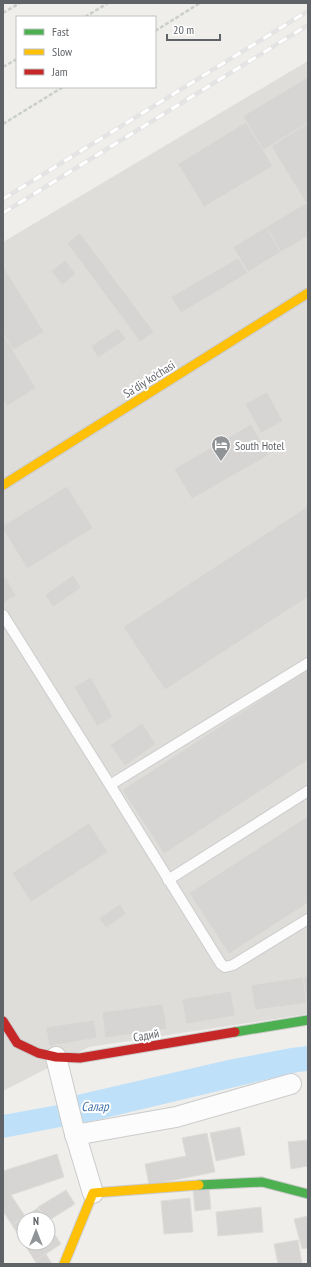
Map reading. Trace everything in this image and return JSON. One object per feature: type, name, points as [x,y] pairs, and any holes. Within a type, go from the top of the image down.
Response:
[{"type":"street","name":"Sa'diy ko'chasi","points":[[3,485],[308,293]]},
{"type":"street","name":"Садий","points":[[3,1020],[17,1044],[38,1053],[56,1057],[80,1058],[308,1020]]},
{"type":"street","points":[[56,1057],[92,1193],[64,1264]]},
{"type":"street","points":[[75,1133],[176,1117],[291,1084]]},
{"type":"street","points":[[92,1193],[262,1182],[308,1194]]},
{"type":"lane","points":[[3,615],[168,880],[225,968],[233,965],[308,919]]},
{"type":"lane","points":[[110,785],[308,663]]},
{"type":"lane","points":[[168,880],[308,791]]},
{"type":"path","points":[[3,13],[20,3]]},
{"type":"path","points":[[87,16],[108,3]]},
{"type":"path","points":[[156,30],[200,3]]},
{"type":"path","points":[[3,67],[16,60]]},
{"type":"path","points":[[3,124],[62,88]]},
{"type":"shaded area","points":[[308,61],[308,1014],[89,1047],[3,1091],[3,242]]},
{"type":"water","name":"Салар","points":[[308,1046],[308,1071],[298,1072],[97,1120],[3,1138],[3,1115],[74,1102],[77,1095],[228,1060]]},
{"type":"building","points":[[308,77],[308,123],[263,150],[243,116]]},
{"type":"building","points":[[246,122],[273,166],[204,207],[178,164]]},
{"type":"building","points":[[308,123],[308,206],[271,146]]},
{"type":"building","points":[[306,203],[308,206],[308,236],[281,252],[266,227]]},
{"type":"building","points":[[266,227],[281,252],[248,272],[233,247]]},
{"type":"building","points":[[80,233],[154,332],[140,342],[67,243]]},
{"type":"building","points":[[238,258],[248,273],[181,313],[171,297]]},
{"type":"building","points":[[65,260],[76,274],[62,285],[51,271]]},
{"type":"building","points":[[3,266],[44,332],[13,350],[3,334]]},
{"type":"building","points":[[118,328],[126,339],[98,358],[91,346]]},
{"type":"building","points":[[3,334],[36,388],[7,406],[3,399]]},
{"type":"building","points":[[267,392],[283,421],[261,433],[245,404]]},
{"type":"building","name":"South Hotel","points":[[251,424],[269,455],[192,499],[174,469]]},
{"type":"building","points":[[67,486],[93,528],[27,569],[3,529],[3,526]]},
{"type":"building","points":[[308,506],[308,597],[165,690],[123,627]]},
{"type":"building","points":[[73,575],[81,588],[53,607],[45,595]]},
{"type":"building","points":[[6,577],[16,596],[3,603],[3,579]]},
{"type":"building","points":[[308,669],[308,760],[164,854],[122,790]]},
{"type":"building","points":[[91,677],[113,717],[97,726],[74,687]]},
{"type":"building","points":[[142,723],[156,744],[125,766],[110,745]]},
{"type":"building","points":[[308,816],[308,903],[229,954],[189,893]]},
{"type":"building","points":[[89,823],[108,852],[31,902],[12,873]]},
{"type":"building","points":[[120,904],[126,914],[106,928],[99,918]]},
{"type":"building","points":[[303,977],[307,1003],[255,1010],[251,985]]},
{"type":"building","points":[[303,977],[308,977],[308,1003],[307,1003]]},
{"type":"building","points":[[231,991],[235,1016],[186,1024],[182,999]]},
{"type":"building","points":[[163,1004],[167,1029],[105,1038],[102,1012]]},
{"type":"building","points":[[94,1020],[97,1038],[49,1046],[46,1027]]},
{"type":"building","points":[[240,1127],[245,1155],[216,1161],[210,1133]]},
{"type":"building","points":[[207,1133],[215,1172],[149,1185],[145,1164],[186,1156],[182,1138]]},
{"type":"building","points":[[308,1140],[308,1166],[291,1169],[288,1142]]},
{"type":"building","points":[[57,1154],[64,1177],[11,1195],[22,1211],[16,1211],[16,1222],[12,1225],[3,1211],[3,1171]]},
{"type":"building","points":[[209,1188],[211,1209],[195,1211],[193,1190]]},
{"type":"building","points":[[66,1190],[75,1204],[56,1216],[56,1211],[41,1211],[38,1207]]},
{"type":"building","points":[[190,1198],[193,1232],[164,1234],[161,1201]]},
{"type":"building","points":[[261,1207],[263,1232],[218,1236],[216,1212]]},
{"type":"building","points":[[308,1216],[308,1248],[302,1249],[294,1219]]},
{"type":"building","points":[[16,1222],[16,1231],[12,1225]]},
{"type":"building","points":[[56,1236],[61,1244],[56,1247]]},
{"type":"building","points":[[298,1240],[302,1264],[278,1264],[274,1244]]},
{"type":"building","points":[[29,1251],[50,1251],[35,1261]]},
{"type":"building","points":[[46,1254],[52,1264],[37,1264],[35,1261]]},
{"type":"railway","points":[[3,199],[308,11]]},
{"type":"railway","points":[[3,213],[308,25]]},
{"type":"traffic: fast","points":[[235,1032],[308,1020]]},
{"type":"traffic: fast","points":[[199,1185],[262,1182],[308,1194]]},
{"type":"traffic: slow","points":[[3,485],[308,293]]},
{"type":"traffic: slow","points":[[64,1264],[93,1193],[199,1185]]},
{"type":"traffic: jam","points":[[3,1021],[17,1043],[38,1053],[56,1057],[80,1058],[235,1032]]},
{"type":"place","name":"South Hotel","points":[[221,462]]}]
